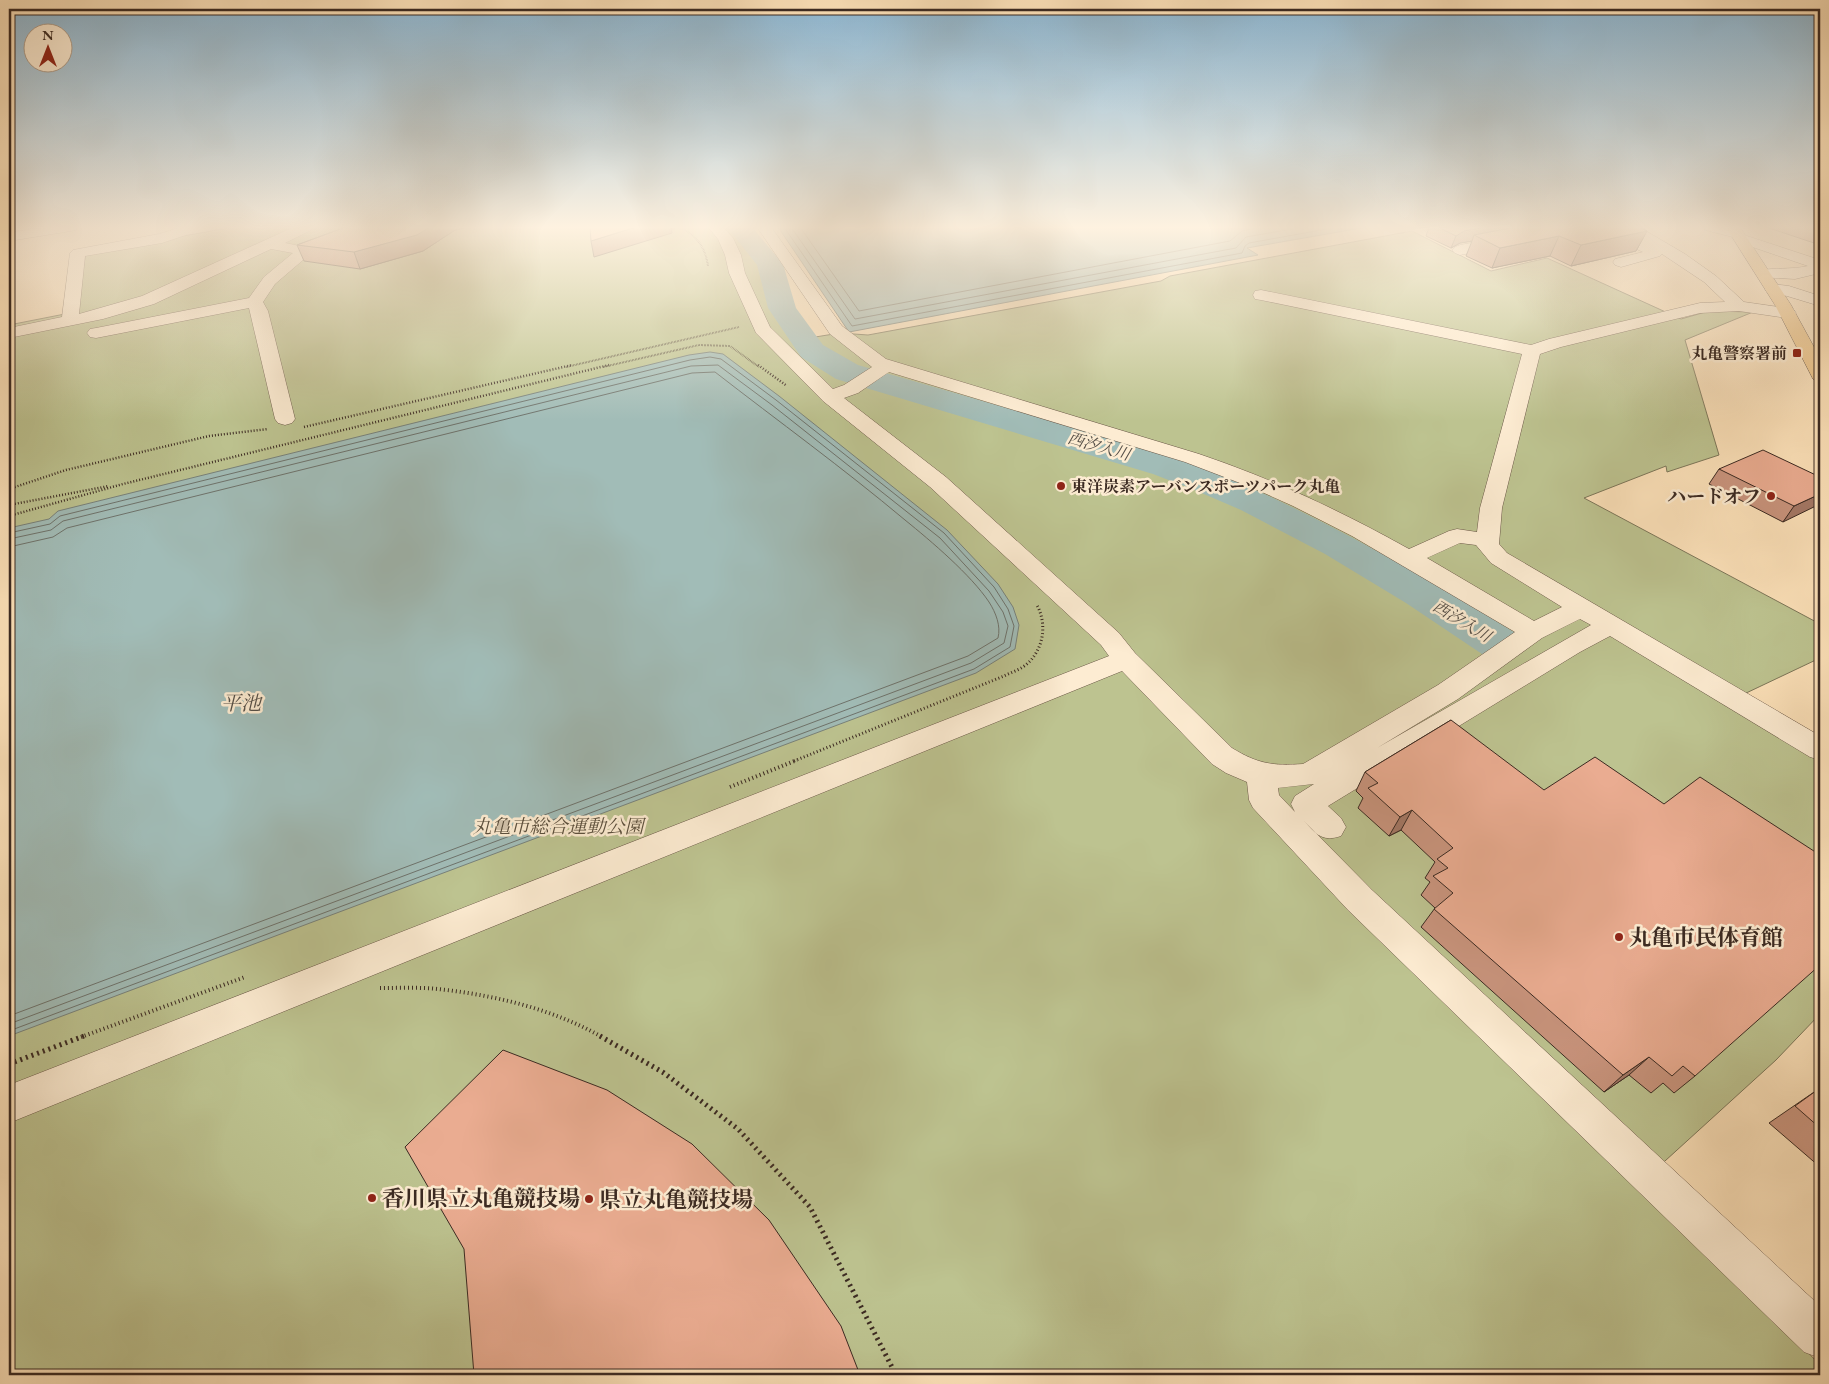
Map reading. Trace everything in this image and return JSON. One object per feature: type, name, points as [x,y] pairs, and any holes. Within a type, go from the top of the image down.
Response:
[{"type":"main road","points":[[1775,292],[1820,375]]},
{"type":"street","points":[[79,292],[79,325]]},
{"type":"street","points":[[9,350],[148,300],[166,292]]},
{"type":"street","points":[[260,292],[255,302],[259,311],[282,422]]},
{"type":"street","points":[[745,292],[760,325],[782,350],[830,397],[938,482],[1110,639],[1126,659],[1222,756],[1236,765],[1261,775],[1281,777],[1308,775],[1448,692],[1533,632],[1581,608]]},
{"type":"street","points":[[809,292],[836,330],[879,363],[1192,458],[1240,475],[1300,500],[1408,558],[1533,632]]},
{"type":"street","points":[[1724,292],[1739,306]]},
{"type":"street","points":[[1791,292],[1820,301]]},
{"type":"street","points":[[1261,295],[1532,351],[1555,343],[1700,308],[1739,306],[1787,312]]},
{"type":"street","points":[[9,333],[79,325],[160,320],[255,302]]},
{"type":"street","points":[[160,320],[160,339]]},
{"type":"street","points":[[1532,351],[1491,508],[1487,545],[1499,558],[1581,608],[1820,748]]},
{"type":"street","points":[[830,397],[851,389],[886,366]]},
{"type":"street","points":[[1408,558],[1457,536],[1487,540]]},
{"type":"street","points":[[1330,827],[1306,804],[1571,646],[1611,625]]},
{"type":"street","points":[[9,1104],[1126,659]]},
{"type":"street","points":[[1261,775],[1264,800],[1360,900],[1820,1336]]},
{"type":"path","points":[[9,489],[66,470],[209,436],[259,431],[282,422],[284,432],[738,327],[760,325]]},
{"type":"path","points":[[9,516],[123,484],[684,347],[708,344],[730,346],[754,361],[794,391]]},
{"type":"path","points":[[9,505],[123,484]]},
{"type":"path","points":[[973,689],[1028,663],[1040,645],[1044,629],[1041,612],[1036,604]]},
{"type":"path","points":[[370,988],[437,988],[513,1001],[586,1028],[664,1073],[738,1129],[810,1207],[896,1375]]},
{"type":"green space","name":"丸亀市総合運動公園","points":[[79,292],[775,292],[809,338],[840,333],[868,335],[1104,292],[1621,292],[1681,319],[1709,311],[1753,312],[1685,340],[1719,455],[1667,472],[1666,466],[1584,498],[1820,624],[1820,658],[1723,704],[1820,760],[1820,1014],[1776,1060],[1643,1181],[1820,1365],[1820,1375],[9,1375],[9,325],[75,312]]},
{"type":"water","points":[[822,292],[1064,292],[849,332]]},
{"type":"water","name":"平池","points":[[710,352],[723,354],[779,396],[947,530],[998,584],[1013,607],[1019,625],[1015,649],[976,673],[9,1036],[9,528],[49,519],[58,511],[689,355]]},
{"type":"building","points":[[1763,450],[1820,477],[1820,494],[1794,506],[1719,469]]},
{"type":"building","name":"丸亀市民体育館","points":[[1451,720],[1544,790],[1595,757],[1664,804],[1700,777],[1820,855],[1820,965],[1695,1076],[1683,1066],[1672,1076],[1649,1057],[1623,1075],[1434,909],[1453,893],[1433,876],[1448,868],[1437,859],[1453,848],[1412,810],[1400,817],[1368,788],[1378,783],[1365,772]]},
{"type":"building","name":"県立丸亀競技場","points":[[503,1050],[607,1090],[692,1144],[769,1220],[841,1326],[860,1375],[474,1375],[464,1249],[405,1147]]},
{"type":"building","points":[[1820,1088],[1820,1128],[1795,1106]]},
{"type":"waterway","name":"西汐入川","points":[[778,292],[782,308],[812,351],[847,372],[1166,466],[1210,483],[1254,502],[1339,545],[1501,645]]},
{"type":"place","name":"丸亀警察署前","points":[[1797,353]]},
{"type":"place","name":"東洋炭素アーバンスポーツパーク丸亀","points":[[1061,486]]},
{"type":"place","name":"ハードオフ","points":[[1771,496]]},
{"type":"place","name":"丸亀市民体育館","points":[[1619,937]]},
{"type":"place","name":"香川県立丸亀競技場","points":[[372,1198]]},
{"type":"place","name":"県立丸亀競技場","points":[[589,1199]]}]
